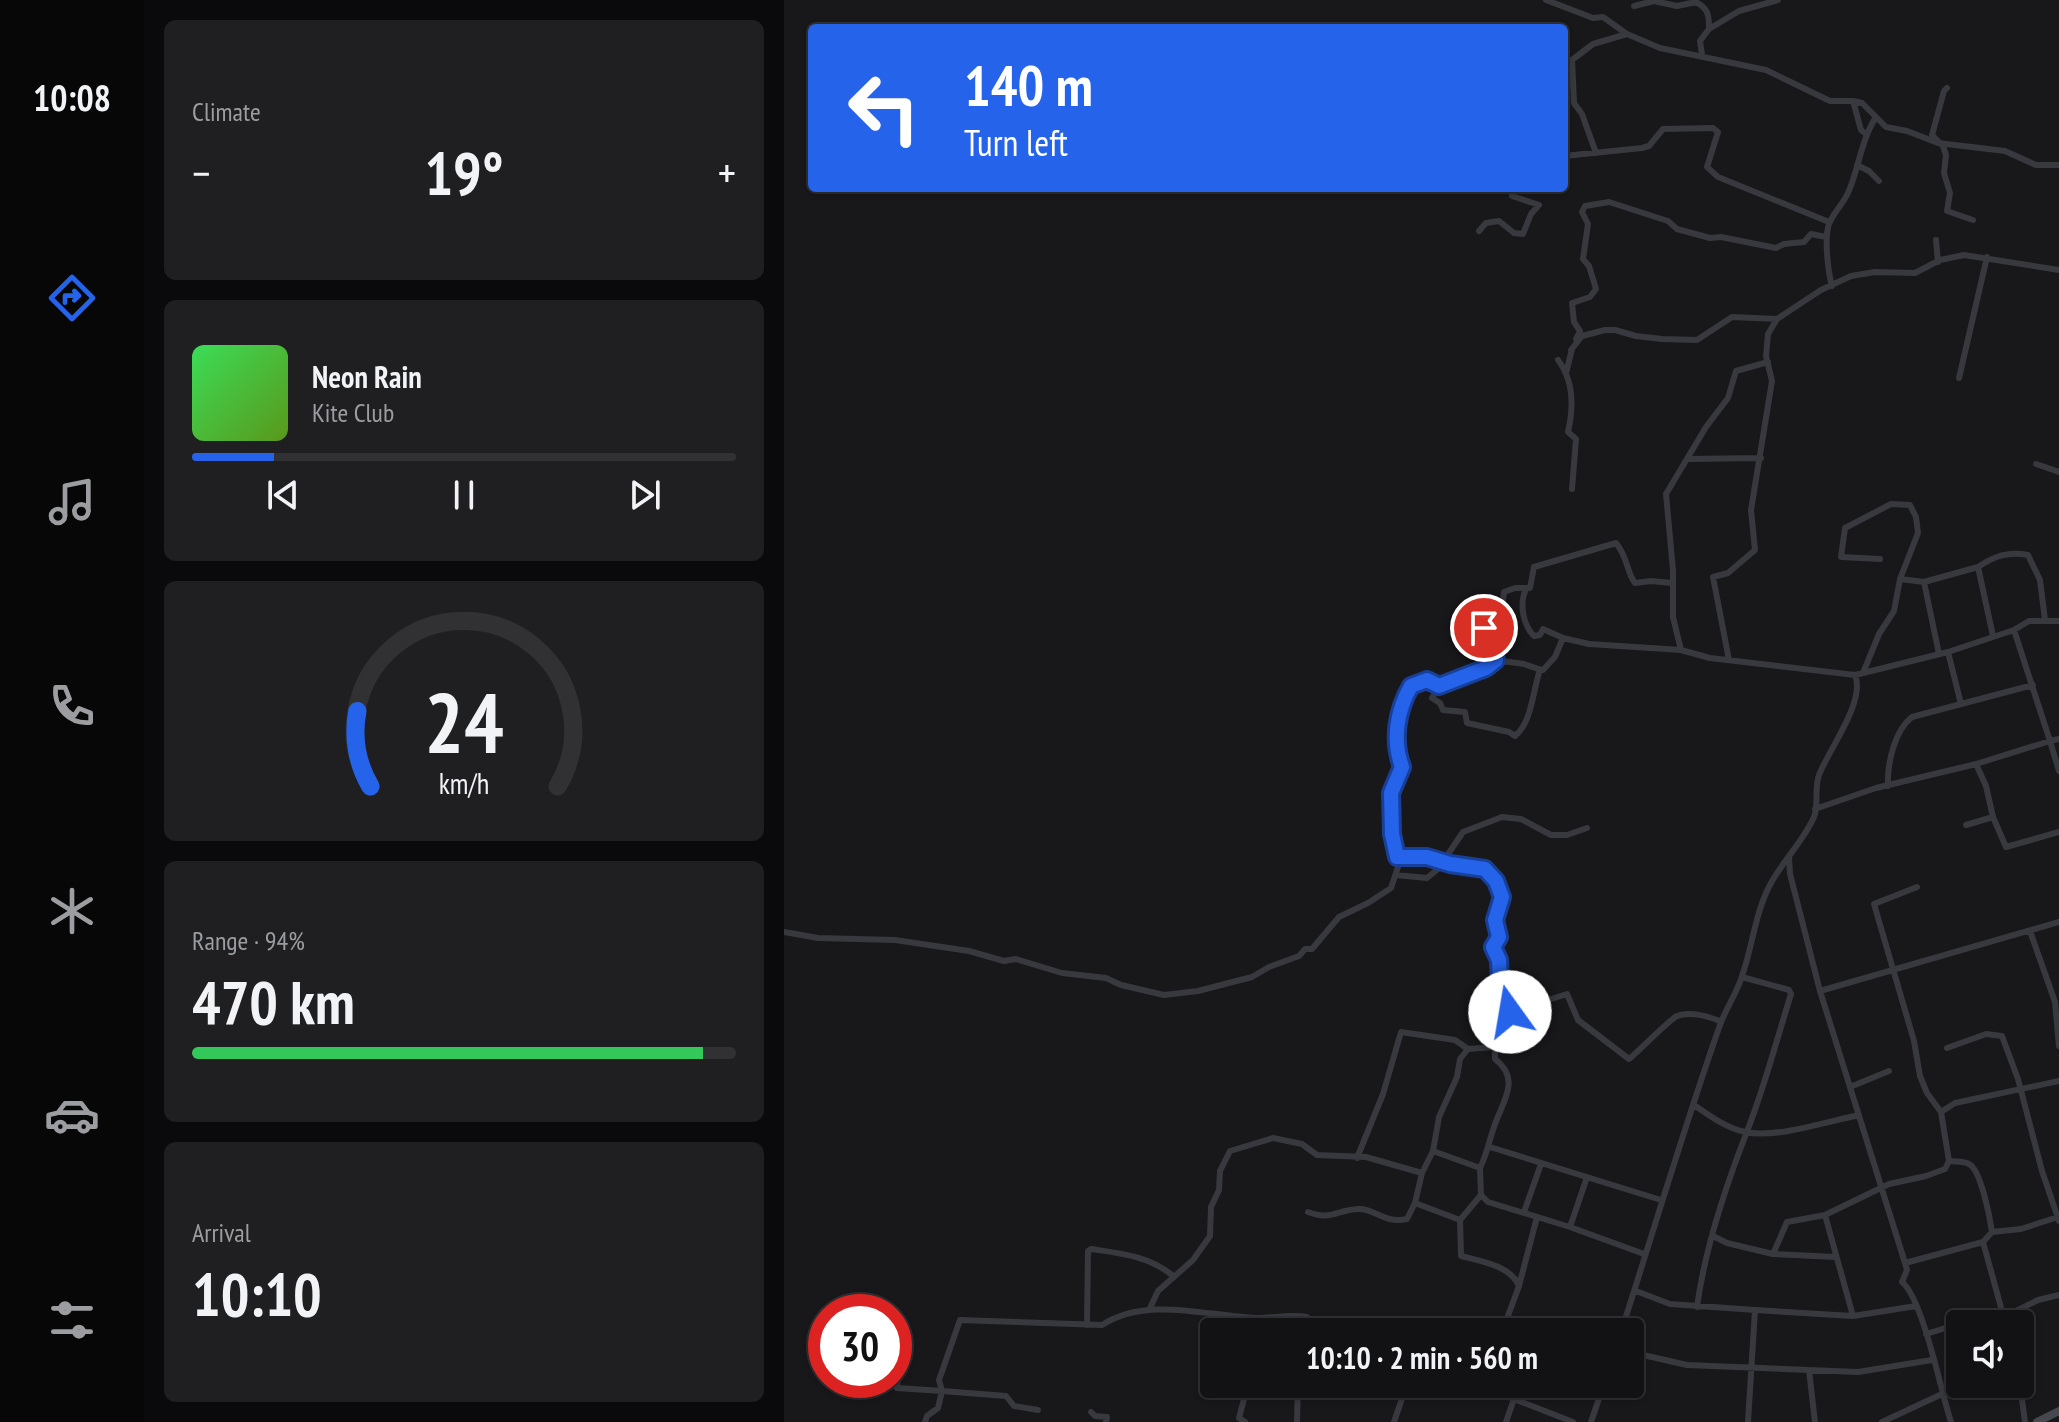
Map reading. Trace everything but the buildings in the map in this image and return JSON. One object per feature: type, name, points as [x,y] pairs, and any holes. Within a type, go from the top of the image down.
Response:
[{"type":"street","points":[[1546,0],[1583,15],[1603,17],[1627,34],[1660,48],[1766,70],[1830,101],[1853,101],[1869,108],[1886,127],[1938,143],[1943,146],[1946,155],[1944,173],[1950,193],[1947,211],[1973,220]]},
{"type":"street","points":[[1702,55],[1700,41],[1709,29],[1739,11],[1778,0]]},
{"type":"street","points":[[1634,6],[1654,1],[1677,6],[1696,2],[1709,13],[1709,29]]},
{"type":"street","points":[[1596,153],[1582,114],[1574,103],[1568,61],[1593,44],[1627,34]]},
{"type":"street","points":[[1947,88],[1932,135],[1938,143],[2005,151],[2036,165],[2059,165]]},
{"type":"street","points":[[1853,101],[1861,130],[1866,134]]},
{"type":"street","points":[[1832,286],[1826,237],[1829,222],[1849,192],[1866,134],[1876,117]]},
{"type":"street","points":[[1568,156],[1649,146],[1663,129],[1713,128],[1718,132],[1707,167],[1718,177],[1829,222]]},
{"type":"street","points":[[1857,165],[1879,181]]},
{"type":"street","points":[[1479,231],[1486,223],[1499,221],[1514,233],[1523,234],[1531,214],[1539,205],[1512,196],[1512,192]]},
{"type":"street","points":[[1566,373],[1571,350],[1580,331],[1574,322],[1572,303],[1590,297],[1596,289],[1589,266],[1583,259],[1588,224],[1582,212],[1585,206],[1609,202],[1668,221],[1684,231],[1776,248],[1804,242],[1811,234],[1826,237]]},
{"type":"street","points":[[1936,240],[1938,262]]},
{"type":"street","points":[[1729,660],[1713,577],[1728,573],[1755,550],[1751,510],[1772,381],[1768,334],[1777,319],[1851,276],[1915,273],[1964,255],[2059,270]]},
{"type":"street","points":[[1959,378],[1987,257]]},
{"type":"street","points":[[1571,350],[1582,336],[1595,331],[1615,330],[1636,336],[1686,342],[1706,336],[1732,317],[1777,319]]},
{"type":"street","points":[[1558,360],[1570,383],[1572,413],[1568,432],[1576,439],[1572,489]]},
{"type":"street","points":[[1681,650],[1673,617],[1666,497],[1728,398],[1736,371],[1768,362]]},
{"type":"street","points":[[1687,459],[1761,458]]},
{"type":"street","points":[[2036,464],[2059,472]]},
{"type":"street","points":[[1863,673],[1879,634],[1894,611],[1900,579],[1919,528],[1910,505],[1891,504],[1845,528],[1841,557],[1880,559]]},
{"type":"street","points":[[1563,638],[1551,664],[1540,670],[1496,660],[1484,628],[1486,624],[1500,623],[1504,592],[1530,588],[1534,567],[1616,543],[1625,553],[1631,580],[1635,583],[1672,583]]},
{"type":"street","points":[[1900,579],[1924,582],[1978,567],[1995,557],[2012,553],[2028,555],[2040,580],[2045,620]]},
{"type":"street","points":[[1978,567],[1993,636]]},
{"type":"street","points":[[1924,582],[1939,654]]},
{"type":"street","points":[[1526,589],[1521,605],[1530,634],[1540,635],[1543,629],[1563,638],[1618,647],[1681,650],[1710,658],[1855,675],[1948,652],[2014,630],[2029,621],[2059,621]]},
{"type":"street","points":[[2014,630],[2059,771]]},
{"type":"street","points":[[1948,652],[1961,704]]},
{"type":"street","points":[[1496,660],[1486,668],[1439,686],[1432,698],[1440,703],[1443,710],[1465,712],[1467,723],[1515,736],[1531,708],[1540,670]]},
{"type":"street","points":[[1626,1318],[1661,1200],[1721,1022],[1742,977],[1758,913],[1771,883],[1814,817],[1814,790],[1828,754],[1851,713],[1855,699],[1855,675]]},
{"type":"street","points":[[784,932],[818,938],[895,940],[969,951],[1004,961],[1016,959],[1062,973],[1091,974],[1164,995],[1252,977],[1299,956],[1305,949],[1312,949],[1339,917],[1391,888],[1399,864],[1390,814],[1391,793],[1402,767],[1396,739],[1403,699],[1411,686],[1427,680],[1439,686]]},
{"type":"street","points":[[1888,786],[1890,762],[1906,721],[2033,685]]},
{"type":"street","points":[[1815,809],[2059,739]]},
{"type":"street","points":[[1976,764],[2006,847],[2059,832]]},
{"type":"street","points":[[1396,875],[1423,880],[1443,862],[1463,832],[1502,817],[1521,819],[1551,835],[1567,835],[1587,828]]},
{"type":"street","points":[[1966,825],[1993,817]]},
{"type":"street","points":[[1789,856],[1790,874],[1820,991],[1907,1270],[1902,1282],[1908,1287],[1926,1334],[1951,1422]]},
{"type":"street","points":[[1397,857],[1427,857],[1485,869],[1496,881],[1502,897],[1495,920],[1499,937],[1493,947],[1499,960],[1500,984],[1510,1012],[1495,1047],[1495,1059],[1505,1067],[1508,1095],[1480,1168],[1481,1195],[1460,1220],[1461,1256],[1509,1273],[1519,1286]]},
{"type":"street","points":[[1773,1254],[1787,1222],[1825,1215],[1882,1187],[1945,1169],[1949,1161],[1941,1112],[1927,1093],[1920,1076],[1914,1041],[1874,904],[1917,887]]},
{"type":"street","points":[[1820,991],[2059,922]]},
{"type":"street","points":[[2030,931],[2055,1002],[2059,1046]]},
{"type":"street","points":[[1697,1307],[1701,1277],[1713,1236],[1791,994],[1789,990],[1742,977]]},
{"type":"street","points":[[1510,1012],[1567,994],[1578,1020],[1629,1059],[1676,1016],[1693,1014],[1721,1022]]},
{"type":"street","points":[[1357,1159],[1383,1094],[1401,1032],[1455,1040],[1468,1049],[1495,1047]]},
{"type":"street","points":[[1905,1263],[1983,1242],[1992,1232],[2021,1229],[2058,1219],[2057,1207],[2042,1171],[2021,1090],[2002,1036],[1986,1034],[1947,1048]]},
{"type":"street","points":[[1308,1212],[1330,1217],[1363,1209],[1396,1221],[1407,1219],[1415,1203],[1422,1173],[1433,1151],[1439,1117],[1457,1077],[1460,1059],[1468,1049]]},
{"type":"street","points":[[1850,1087],[1889,1071]]},
{"type":"street","points":[[1941,1112],[1955,1103],[1983,1095],[2059,1081]]},
{"type":"street","points":[[1694,1105],[1718,1121],[1747,1133],[1783,1132],[1859,1115]]},
{"type":"street","points":[[1150,1308],[1158,1291],[1193,1260],[1210,1236],[1211,1207],[1219,1190],[1220,1171],[1230,1151],[1273,1138],[1302,1144],[1317,1155],[1366,1157],[1422,1173]]},
{"type":"street","points":[[1490,1147],[1661,1200]]},
{"type":"street","points":[[1433,1151],[1480,1168]]},
{"type":"street","points":[[1949,1161],[1965,1162],[1974,1168],[1990,1214],[1992,1232]]},
{"type":"street","points":[[1524,1212],[1541,1164]]},
{"type":"street","points":[[1570,1227],[1587,1177]]},
{"type":"street","points":[[1481,1195],[1488,1202],[1644,1254]]},
{"type":"street","points":[[1415,1203],[1460,1220]]},
{"type":"street","points":[[1825,1215],[1853,1316]]},
{"type":"street","points":[[1507,1318],[1537,1217]]},
{"type":"street","points":[[1713,1236],[1727,1243],[1773,1254],[1836,1257]]},
{"type":"street","points":[[1983,1242],[2002,1310]]},
{"type":"street","points":[[1087,1325],[1088,1251],[1091,1249],[1137,1257],[1173,1276]]},
{"type":"street","points":[[1636,1291],[1670,1304],[1853,1316],[1916,1306]]},
{"type":"street","points":[[2018,1310],[2038,1300],[2059,1295]]},
{"type":"street","points":[[925,1422],[927,1416],[938,1408],[942,1391],[939,1380],[960,1320],[1102,1325],[1118,1315],[1150,1308],[1254,1318],[1293,1315],[1307,1318]]},
{"type":"street","points":[[1748,1422],[1755,1310]]},
{"type":"street","points":[[1926,1334],[1946,1328]]},
{"type":"street","points":[[1644,1355],[1687,1365],[1858,1372],[1932,1360]]},
{"type":"street","points":[[1809,1370],[1815,1422]]},
{"type":"street","points":[[912,1389],[1006,1396],[1014,1406],[1038,1410]]},
{"type":"street","points":[[1882,1422],[1942,1394]]},
{"type":"street","points":[[1244,1398],[1239,1418],[1245,1422]]},
{"type":"street","points":[[1297,1422],[1298,1398]]},
{"type":"street","points":[[1394,1422],[1402,1398]]},
{"type":"street","points":[[1591,1422],[1599,1398]]},
{"type":"street","points":[[2022,1398],[2025,1422]]},
{"type":"street","points":[[1506,1422],[1514,1399],[1573,1422]]},
{"type":"street","points":[[2037,1422],[2059,1411]]},
{"type":"street","points":[[1091,1412],[1095,1416],[1107,1417],[1106,1422]]},
{"type":"route","points":[[1484,628],[1491,654],[1496,660],[1486,668],[1439,686],[1427,680],[1411,686],[1403,699],[1396,739],[1402,767],[1391,793],[1390,814],[1397,857],[1427,857],[1485,869],[1496,881],[1502,897],[1495,920],[1499,937],[1493,947],[1501,969],[1500,984],[1510,1012]]}]
